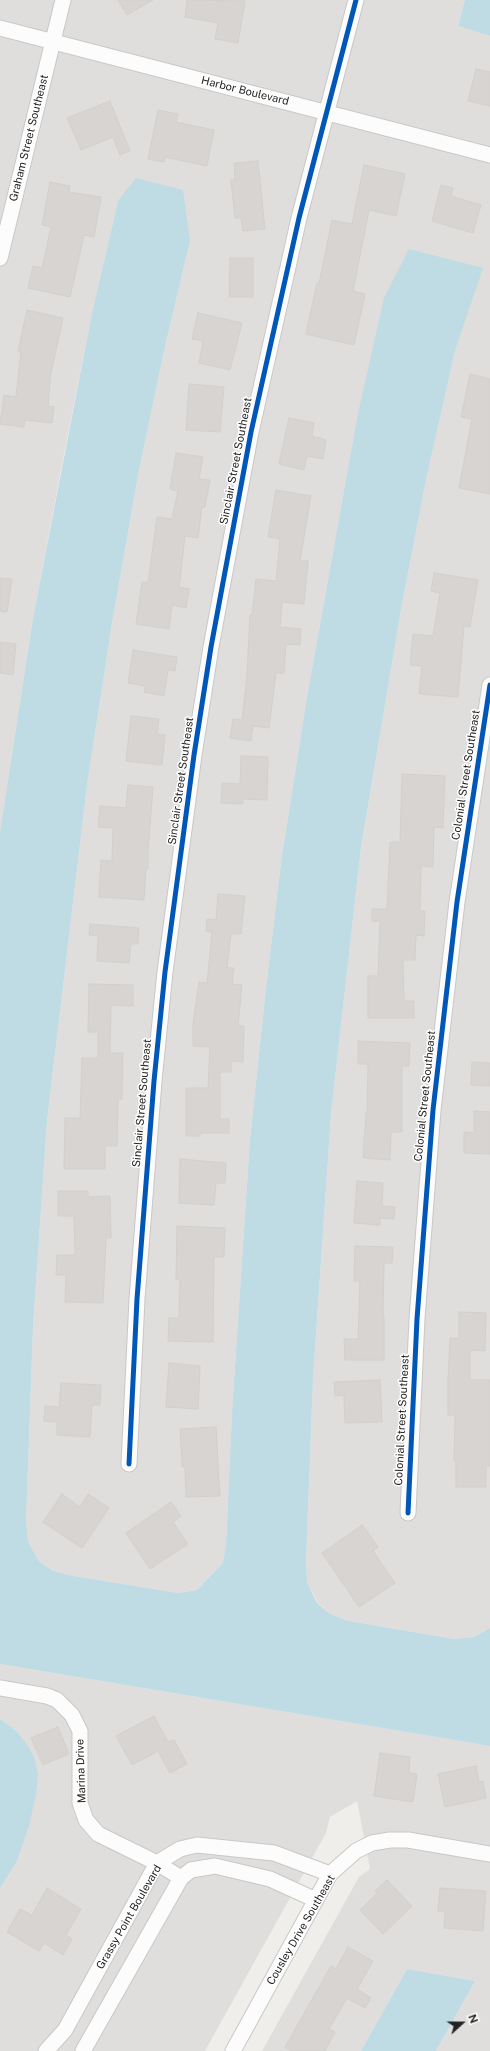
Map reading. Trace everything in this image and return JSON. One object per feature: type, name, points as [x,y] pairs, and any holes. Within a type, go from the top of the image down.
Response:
[{"type":"street","name":"Graham Street Southeast","points":[[0,258],[63,0]]},
{"type":"street","name":"Sinclair Street Southeast","points":[[129,1464],[137,1291],[154,1081],[168,949],[194,755],[215,624],[252,432],[299,218],[356,0]]},
{"type":"street","name":"Harbor Boulevard","points":[[0,28],[490,155]]},
{"type":"street","name":"Colonial Street Southeast","points":[[408,1512],[417,1319],[433,1110],[457,902],[490,685]]},
{"type":"street","name":"Marina Drive","points":[[0,1688],[47,1696],[57,1700],[72,1715],[80,1731],[80,1803],[86,1820],[98,1834],[157,1863],[181,1878]]},
{"type":"street","name":"Cousley Drive Southeast","points":[[233,2051],[330,1874],[356,1851],[372,1843],[390,1840],[408,1840],[490,1854]]},
{"type":"street","name":"Grassy Point Boulevard","points":[[46,2051],[65,2030],[157,1863],[180,1849],[197,1844],[274,1853],[330,1874]]},
{"type":"street","points":[[270,1879],[274,1853]]},
{"type":"street","points":[[82,2051],[181,1878],[191,1870],[215,1866],[270,1879],[316,1900]]},
{"type":"shaded area","points":[[0,0],[465,0],[458,26],[490,36],[490,1628],[474,1637],[454,1639],[349,1621],[330,1614],[318,1603],[307,1582],[306,1560],[313,1378],[331,1114],[361,847],[402,604],[426,480],[455,351],[482,268],[357,418],[307,697],[281,862],[265,997],[250,1139],[232,1412],[226,1545],[223,1563],[197,1590],[178,1593],[68,1575],[51,1570],[38,1560],[28,1541],[26,1520],[33,1326],[47,1121],[87,785],[112,623],[139,470],[166,342],[190,241],[118,201],[92,313],[33,618],[0,832]]},
{"type":"shaded area","points":[[0,1664],[490,1746],[490,2051],[436,2051],[475,1981],[407,1969],[361,2051],[262,2051],[359,1877],[370,1869],[357,1801],[330,1817],[326,1833],[205,2051],[0,2051],[0,1888],[16,1863],[14,1729],[0,1719]]},
{"type":"water","points":[[465,0],[490,0],[490,36],[458,26]]},
{"type":"water","points":[[136,178],[183,190],[190,241],[166,342],[139,470],[112,623],[87,785],[47,1121],[33,1326],[26,1520],[28,1541],[38,1560],[51,1570],[68,1575],[178,1593],[197,1590],[223,1563],[226,1545],[232,1412],[250,1139],[265,997],[281,862],[307,697],[357,418],[384,298],[409,249],[483,268],[455,351],[426,480],[402,604],[361,847],[331,1114],[313,1378],[306,1560],[307,1582],[317,1603],[330,1614],[349,1621],[454,1639],[474,1637],[490,1628],[490,1746],[0,1664],[0,832],[33,618],[92,313],[118,201]]},
{"type":"water","points":[[0,1719],[14,1729],[26,1743],[34,1757],[38,1774],[36,1794],[29,1826],[16,1863],[0,1888]]},
{"type":"water","points":[[407,1969],[475,1981],[436,2051],[361,2051]]},
{"type":"building","points":[[118,0],[153,0],[127,15]]},
{"type":"building","points":[[187,0],[245,1],[238,43],[215,39],[218,23],[185,17]]},
{"type":"building","points":[[476,69],[490,72],[490,106],[468,101]]},
{"type":"building","points":[[110,101],[130,151],[120,155],[113,137],[81,150],[67,118]]},
{"type":"building","points":[[158,110],[178,114],[176,122],[214,130],[207,166],[165,157],[164,162],[148,159]]},
{"type":"building","points":[[258,161],[265,229],[243,231],[241,218],[235,218],[231,180],[235,180],[234,163]]},
{"type":"building","points":[[364,165],[405,174],[396,216],[369,210],[353,291],[365,294],[354,345],[306,334],[317,283],[319,284],[332,220],[352,224]]},
{"type":"building","points":[[50,182],[70,186],[69,192],[101,197],[94,237],[84,235],[70,297],[28,288],[33,266],[42,268],[51,227],[42,225]]},
{"type":"building","points":[[441,185],[453,188],[451,196],[481,205],[473,233],[432,221]]},
{"type":"building","points":[[230,258],[253,258],[253,297],[229,297]]},
{"type":"building","points":[[27,310],[63,318],[51,373],[48,406],[54,407],[52,423],[25,420],[24,427],[0,424],[4,395],[16,397],[21,351],[18,351]]},
{"type":"building","points":[[198,313],[242,323],[230,370],[199,363],[203,341],[192,339]]},
{"type":"building","points":[[470,374],[490,379],[490,494],[459,488],[472,419],[461,417]]},
{"type":"building","points":[[189,384],[224,387],[220,432],[186,430]]},
{"type":"building","points":[[289,418],[314,423],[312,436],[326,440],[323,459],[307,456],[304,470],[279,464]]},
{"type":"building","points":[[176,453],[203,457],[199,479],[210,480],[205,507],[202,507],[198,538],[185,536],[179,587],[189,589],[186,608],[172,605],[169,629],[136,624],[142,582],[148,583],[157,517],[172,519],[178,491],[170,489]]},
{"type":"building","points":[[276,490],[311,496],[300,561],[308,561],[304,604],[282,602],[280,627],[301,629],[300,645],[286,644],[284,673],[276,673],[269,728],[253,726],[251,741],[230,738],[233,719],[242,720],[247,675],[250,615],[252,615],[256,579],[276,581],[280,539],[268,537]]},
{"type":"building","points":[[434,573],[478,580],[470,627],[464,626],[458,697],[419,694],[422,666],[410,665],[413,634],[433,636],[440,593],[431,591]]},
{"type":"building","points":[[0,578],[12,579],[7,612],[0,611]]},
{"type":"building","points":[[0,642],[16,644],[13,675],[0,673]]},
{"type":"building","points":[[133,650],[177,657],[175,671],[168,670],[164,696],[144,692],[145,686],[128,683]]},
{"type":"building","points":[[131,716],[159,719],[157,734],[165,735],[162,765],[126,761]]},
{"type":"building","points":[[241,756],[268,757],[267,800],[243,799],[243,804],[221,803],[222,783],[240,784]]},
{"type":"building","points":[[402,774],[445,776],[443,828],[434,827],[433,867],[421,866],[420,911],[425,911],[424,936],[416,935],[415,960],[403,960],[404,1001],[414,1001],[414,1018],[368,1018],[368,976],[378,976],[380,921],[372,921],[372,909],[387,909],[390,842],[400,842]]},
{"type":"building","points":[[128,785],[153,787],[148,869],[146,869],[144,900],[99,897],[101,860],[112,861],[113,828],[98,827],[100,806],[126,808]]},
{"type":"building","points":[[218,894],[245,896],[241,934],[231,934],[227,968],[234,968],[232,984],[242,985],[238,1026],[244,1026],[243,1062],[231,1061],[231,1072],[220,1072],[220,1119],[229,1119],[229,1133],[200,1133],[200,1136],[186,1136],[186,1088],[208,1088],[210,1047],[193,1046],[193,1024],[199,982],[207,983],[212,932],[206,931],[207,919],[216,920]]},
{"type":"building","points":[[90,924],[139,928],[138,944],[131,944],[129,963],[97,961],[98,936],[89,935]]},
{"type":"building","points":[[89,984],[133,985],[133,1006],[111,1005],[110,1053],[123,1053],[122,1099],[118,1099],[117,1146],[105,1146],[105,1169],[64,1169],[65,1118],[80,1118],[82,1058],[98,1058],[98,1032],[88,1032]]},
{"type":"building","points":[[358,1041],[410,1043],[409,1066],[402,1066],[402,1132],[391,1132],[390,1160],[363,1158],[367,1112],[368,1064],[358,1064]]},
{"type":"building","points":[[472,1062],[490,1063],[490,1086],[471,1085]]},
{"type":"building","points":[[474,1111],[490,1112],[490,1154],[464,1153],[464,1132],[474,1133]]},
{"type":"building","points":[[180,1159],[226,1163],[225,1183],[216,1183],[214,1205],[179,1203]]},
{"type":"building","points":[[357,1181],[383,1183],[382,1206],[395,1207],[394,1219],[380,1218],[380,1225],[354,1223]]},
{"type":"building","points":[[58,1191],[88,1191],[88,1197],[110,1196],[111,1238],[106,1238],[103,1303],[65,1302],[66,1275],[56,1275],[57,1255],[75,1255],[74,1216],[58,1216]]},
{"type":"building","points":[[177,1226],[225,1228],[224,1257],[214,1257],[213,1342],[168,1341],[169,1318],[179,1318],[180,1279],[176,1279]]},
{"type":"building","points":[[355,1246],[393,1247],[392,1263],[384,1263],[384,1360],[345,1360],[344,1339],[358,1339],[360,1281],[354,1281]]},
{"type":"building","points":[[459,1312],[486,1313],[485,1351],[470,1350],[470,1380],[490,1380],[490,1466],[486,1466],[486,1487],[456,1487],[456,1461],[454,1461],[455,1415],[448,1415],[448,1380],[450,1338],[459,1339]]},
{"type":"building","points":[[169,1363],[200,1366],[198,1409],[166,1407]]},
{"type":"building","points":[[380,1380],[382,1422],[345,1423],[344,1395],[335,1396],[334,1382]]},
{"type":"building","points":[[61,1383],[101,1385],[100,1405],[92,1405],[90,1437],[57,1435],[57,1422],[44,1421],[45,1406],[59,1407]]},
{"type":"building","points":[[216,1427],[220,1496],[186,1497],[185,1466],[182,1467],[180,1429]]},
{"type":"building","points":[[62,1494],[80,1507],[88,1494],[109,1508],[82,1548],[43,1522]]},
{"type":"building","points":[[171,1502],[181,1516],[173,1522],[188,1544],[150,1569],[126,1533]]},
{"type":"building","points":[[362,1525],[378,1547],[373,1551],[395,1583],[359,1607],[322,1553]]},
{"type":"building","points":[[154,1716],[168,1742],[174,1740],[187,1764],[170,1773],[158,1751],[132,1765],[116,1736]]},
{"type":"building","points":[[58,1727],[69,1754],[43,1765],[31,1738]]},
{"type":"building","points":[[380,1753],[410,1757],[409,1773],[417,1774],[413,1802],[374,1796]]},
{"type":"building","points":[[476,1766],[479,1782],[483,1781],[486,1798],[445,1807],[438,1774]]},
{"type":"building","points":[[387,1880],[412,1906],[383,1934],[360,1910],[377,1893],[375,1891]]},
{"type":"building","points":[[47,1888],[81,1909],[66,1935],[72,1939],[63,1955],[44,1943],[39,1951],[7,1932],[20,1909],[32,1915]]},
{"type":"building","points":[[440,1888],[486,1891],[483,1931],[444,1928],[445,1911],[438,1911]]},
{"type":"building","points":[[348,1947],[373,1961],[357,1989],[371,1998],[365,2008],[347,1998],[329,2029],[335,2032],[325,2051],[292,2051],[285,2047],[331,1966],[336,1969]]},
{"type":"cycle path","points":[[129,1464],[137,1299],[154,1081],[165,972],[194,755],[211,647],[251,432],[299,218],[356,0]]},
{"type":"cycle path","points":[[408,1513],[417,1319],[433,1110],[457,902],[490,685]]}]
